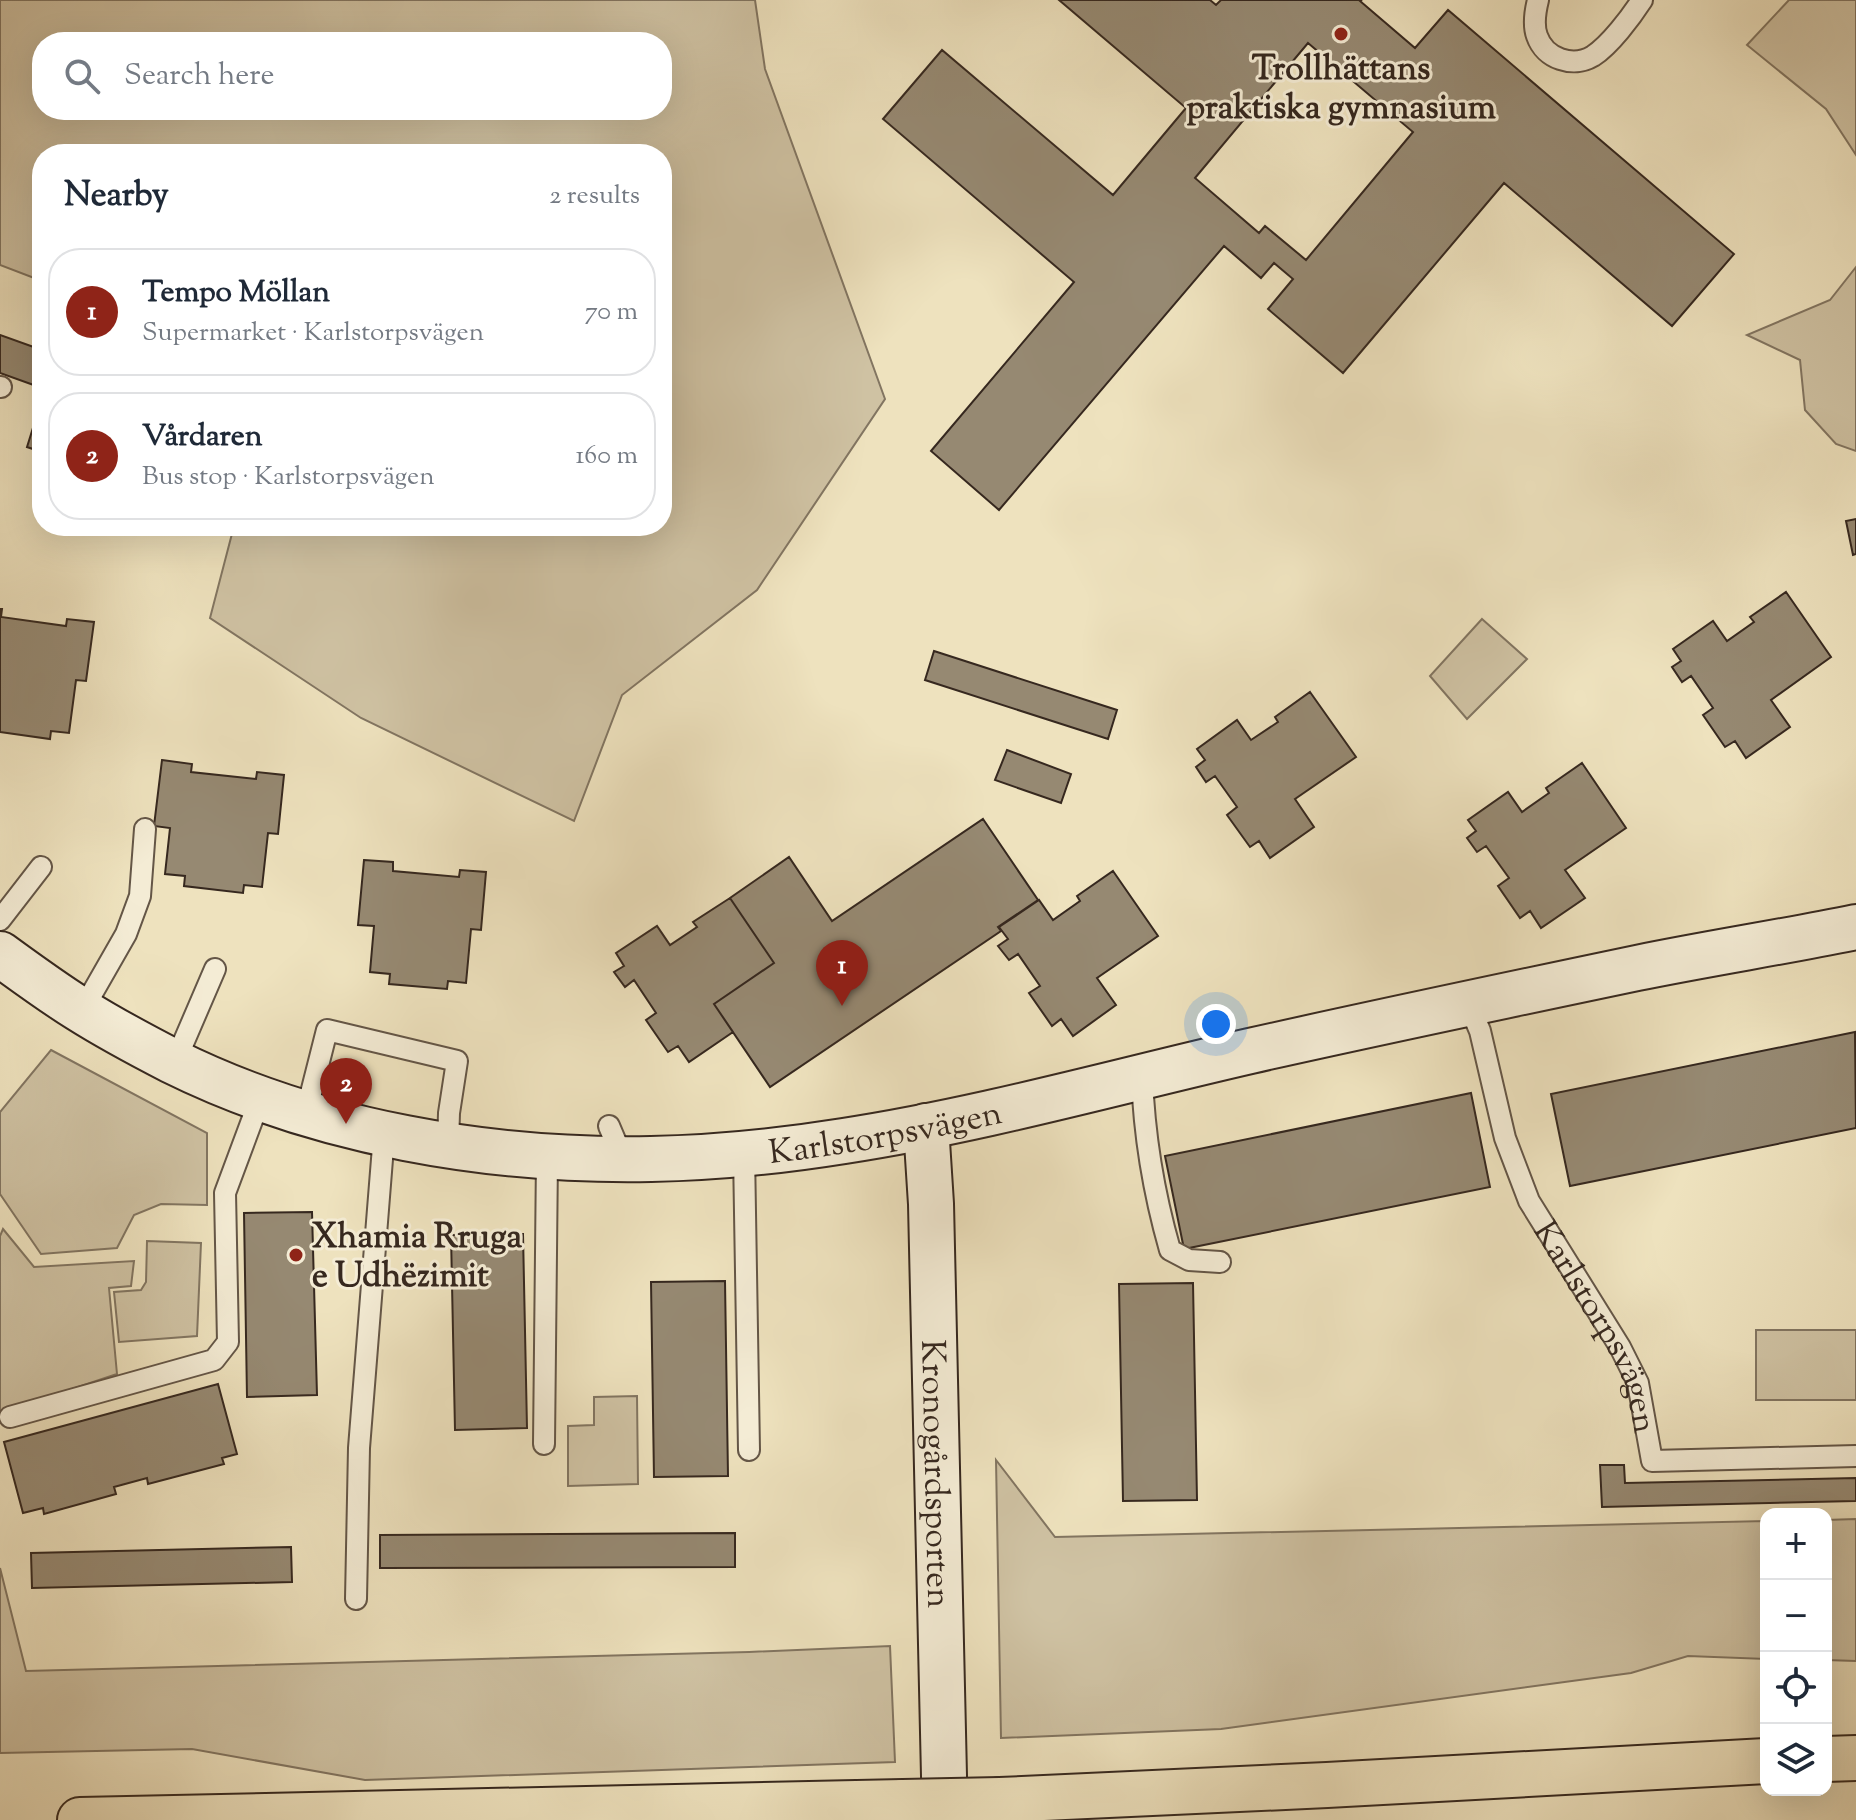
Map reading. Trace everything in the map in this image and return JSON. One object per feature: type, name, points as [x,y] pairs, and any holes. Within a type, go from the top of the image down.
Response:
[{"type":"highway","points":[[1832,1759],[1856,1758]]},
{"type":"highway","points":[[80,1820],[1000,1800],[1760,1761]]},
{"type":"street","name":"Karlstorpsvägen","points":[[0,954],[82,1011],[175,1062],[260,1099],[384,1134],[448,1145],[547,1157],[616,1142],[652,1159],[744,1153],[843,1141],[926,1126],[1637,968],[1856,927]]},
{"type":"street","name":"Kronogårdsporten","points":[[926,1126],[931,1204],[945,1820]]},
{"type":"lane","points":[[1538,0],[1534,12],[1536,34],[1542,46],[1561,61],[1577,63],[1594,55],[1630,19],[1642,0]]},
{"type":"lane","points":[[82,1011],[126,934],[140,896],[145,829]]},
{"type":"lane","points":[[0,920],[41,867]]},
{"type":"lane","points":[[175,1062],[215,969]]},
{"type":"lane","name":"Karlstorpsvägen","points":[[1469,1005],[1480,1031],[1505,1138],[1529,1201],[1599,1311],[1638,1383],[1652,1461],[1856,1456]]},
{"type":"lane","points":[[306,1113],[327,1030],[457,1061],[449,1113],[448,1145]]},
{"type":"lane","points":[[1142,1076],[1143,1108],[1159,1212],[1170,1250],[1189,1260],[1220,1262]]},
{"type":"lane","points":[[10,1417],[214,1360],[228,1342],[225,1193],[260,1099]]},
{"type":"lane","points":[[356,1599],[359,1448],[384,1134]]},
{"type":"lane","points":[[744,1153],[749,1450]]},
{"type":"lane","points":[[544,1444],[547,1157]]},
{"type":"shaded area","points":[[0,0],[755,0],[765,69],[885,399],[757,590],[622,695],[574,821],[361,718],[210,618],[231,536],[672,536],[672,144],[32,144],[32,277],[0,265]]},
{"type":"shaded area","points":[[1789,0],[1856,0],[1856,155],[1826,109],[1747,45]]},
{"type":"shaded area","points":[[1856,267],[1856,451],[1836,444],[1805,410],[1800,360],[1747,335],[1830,300]]},
{"type":"shaded area","points":[[1482,619],[1527,659],[1467,719],[1430,676]]},
{"type":"shaded area","points":[[51,1050],[207,1133],[207,1205],[161,1204],[134,1215],[117,1248],[41,1254],[0,1194],[0,1112]]},
{"type":"shaded area","points":[[3,1229],[34,1267],[134,1261],[131,1286],[109,1288],[117,1374],[0,1413],[0,1236]]},
{"type":"shaded area","points":[[147,1241],[201,1243],[197,1336],[119,1342],[114,1292],[141,1290],[146,1282]]},
{"type":"shaded area","points":[[1756,1330],[1856,1330],[1856,1400],[1756,1400]]},
{"type":"shaded area","points":[[637,1396],[638,1484],[568,1486],[568,1426],[594,1425],[594,1397]]},
{"type":"shaded area","points":[[996,1460],[1055,1537],[1760,1521],[1760,1659],[1688,1656],[1631,1673],[1221,1729],[1001,1738]]},
{"type":"shaded area","points":[[1856,1519],[1856,1661],[1832,1660],[1832,1520]]},
{"type":"shaded area","points":[[0,1568],[26,1671],[890,1646],[895,1762],[365,1780],[192,1749],[0,1753]]},
{"type":"building","points":[[1059,0],[1210,0],[1216,5],[1221,0],[1362,0],[1415,48],[1448,10],[1734,254],[1672,326],[1504,183],[1343,373],[1268,309],[1293,279],[1274,263],[1261,278],[1224,246],[999,510],[931,451],[1074,282],[883,119],[942,50],[1113,195],[1186,108]],"holes":[[[1308,43],[1413,132],[1306,260],[1265,226],[1259,233],[1195,178]]]},
{"type":"building","points":[[0,335],[32,346],[32,384],[0,373]]},
{"type":"building","points":[[32,431],[32,449],[27,447]]},
{"type":"building","points":[[1856,519],[1856,554],[1853,555],[1846,521]]},
{"type":"building","points":[[1786,592],[1831,657],[1771,700],[1790,727],[1746,758],[1735,741],[1725,747],[1703,715],[1713,708],[1691,676],[1682,682],[1672,667],[1681,661],[1673,649],[1713,621],[1727,641],[1754,622],[1750,617]]},
{"type":"building","points":[[0,609],[1,617],[66,626],[67,619],[94,622],[86,681],[76,680],[69,733],[51,731],[50,739],[0,732]]},
{"type":"building","points":[[934,651],[1117,710],[1108,739],[925,680]]},
{"type":"building","points":[[1310,692],[1356,757],[1295,799],[1314,827],[1270,858],[1259,841],[1250,847],[1227,815],[1237,807],[1215,776],[1206,782],[1196,767],[1205,760],[1197,749],[1237,720],[1251,740],[1278,722],[1275,717]]},
{"type":"building","points":[[1007,750],[1071,774],[1061,803],[995,780]]},
{"type":"building","points":[[162,760],[192,764],[191,772],[256,779],[257,772],[284,775],[278,834],[268,833],[262,887],[244,885],[243,893],[184,886],[185,876],[165,874],[170,828],[154,826]]},
{"type":"building","points":[[1582,763],[1626,828],[1565,870],[1585,898],[1541,928],[1530,911],[1520,918],[1498,886],[1509,878],[1486,846],[1477,852],[1467,838],[1476,831],[1468,820],[1508,792],[1522,812],[1549,793],[1546,788]]},
{"type":"building","points":[[983,819],[1038,900],[998,927],[1001,931],[770,1087],[714,1004],[774,963],[730,898],[789,857],[832,921]]},
{"type":"building","points":[[364,860],[393,862],[393,871],[459,877],[460,870],[486,872],[481,930],[471,929],[466,983],[448,981],[447,989],[389,984],[390,974],[370,972],[374,926],[358,925]]},
{"type":"building","points":[[1113,871],[1158,936],[1097,978],[1116,1005],[1073,1036],[1061,1019],[1052,1026],[1029,993],[1040,986],[1018,954],[1009,960],[998,946],[1008,939],[999,927],[1039,900],[1053,920],[1080,901],[1077,896]]},
{"type":"building","points":[[730,898],[774,963],[714,1004],[733,1032],[689,1062],[678,1046],[668,1052],[646,1020],[656,1013],[634,980],[625,987],[614,972],[624,966],[616,953],[657,926],[670,945],[697,927],[693,922]]},
{"type":"building","points":[[1855,1032],[1856,1128],[1570,1186],[1551,1094]]},
{"type":"building","points":[[1471,1093],[1490,1187],[1184,1249],[1165,1156]]},
{"type":"building","points":[[312,1212],[317,1395],[247,1397],[244,1213]]},
{"type":"building","points":[[523,1234],[527,1428],[455,1430],[451,1235]]},
{"type":"building","points":[[725,1281],[728,1476],[654,1477],[651,1282]]},
{"type":"building","points":[[1193,1283],[1197,1500],[1123,1501],[1119,1284]]},
{"type":"building","points":[[218,1384],[237,1454],[222,1458],[224,1464],[148,1484],[147,1478],[114,1487],[116,1494],[44,1514],[43,1508],[23,1513],[4,1442]]},
{"type":"building","points":[[1600,1465],[1624,1465],[1625,1483],[1856,1478],[1856,1501],[1602,1507]]},
{"type":"building","points":[[735,1533],[735,1567],[380,1568],[380,1535]]},
{"type":"building","points":[[291,1547],[292,1582],[32,1588],[31,1553]]},
{"type":"place","name":"Trollhättans praktiska gymnasium","points":[[1341,34]]},
{"type":"place","name":"Tempo Möllan","points":[[842,1006]]},
{"type":"place","name":"Vårdaren","points":[[346,1124]]},
{"type":"place","name":"Xhamia Rruga e Udhëzimit","points":[[296,1255]]}]
